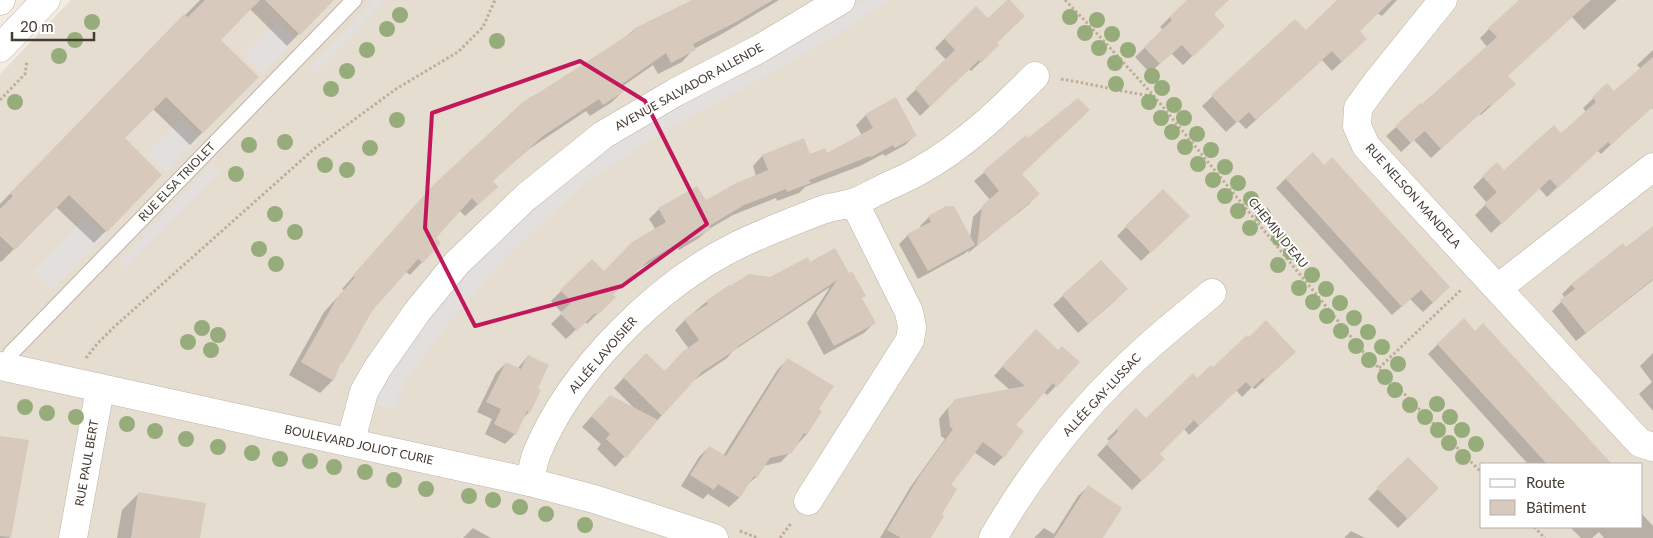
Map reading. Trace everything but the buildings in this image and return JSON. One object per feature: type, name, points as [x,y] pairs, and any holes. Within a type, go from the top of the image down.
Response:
[{"type":"street","points":[[0,48],[46,0]]},
{"type":"street","name":"AVENUE SALVADOR ALLENDE","points":[[352,443],[364,392],[377,369],[417,312],[457,263],[526,196],[603,135],[676,92],[759,49],[841,0]]},
{"type":"street","name":"RUE NELSON MANDELA","points":[[1443,0],[1358,108],[1357,126],[1366,146],[1640,443],[1653,447]]},
{"type":"street","name":"ALLÉE LAVOISIER","points":[[530,482],[536,455],[550,425],[570,393],[587,370],[630,322],[700,267],[737,246],[824,210],[854,202],[918,171],[955,149],[1001,110],[1035,76]]},
{"type":"street","points":[[1490,280],[1653,167]]},
{"type":"street","points":[[808,501],[910,340],[912,327],[909,312],[854,202]]},
{"type":"street","name":"ALLÉE GAY-LUSSAC","points":[[993,538],[1032,478],[1089,406],[1148,347],[1212,293]]},
{"type":"street","name":"BOULEVARD JOLIOT CURIE","points":[[3,367],[530,482],[714,538]]},
{"type":"street","name":"RUE PAUL BERT","points":[[74,538],[100,388]]},
{"type":"lane","name":"RUE ELSA TRIOLET","points":[[3,367],[11,353],[354,0]]},
{"type":"path","points":[[82,361],[114,327],[314,150],[396,89],[458,52],[483,27],[495,0]]},
{"type":"path","name":"CHEMIN D'EAU","points":[[1064,0],[1154,96],[1359,346],[1480,471]]},
{"type":"path","points":[[1035,76],[1154,96]]},
{"type":"path","points":[[1379,368],[1490,280]]},
{"type":"path","points":[[1535,528],[1545,538]]},
{"type":"highlighted area","points":[[580,61],[645,101],[707,224],[622,286],[475,326],[425,228],[432,113]]},
{"type":"shaded area","points":[[71,0],[1653,0],[1653,538],[0,538],[0,74]]},
{"type":"shaded area","points":[[373,0],[386,0],[315,74],[309,67]]},
{"type":"shaded area","points":[[863,0],[890,0],[838,34],[780,68],[653,138],[579,188],[508,255],[444,329],[405,382],[398,397],[396,409],[377,405],[380,391],[390,371],[428,317],[464,275],[528,208],[644,121],[831,20]]},
{"type":"shaded area","points":[[277,21],[296,39],[262,74],[244,56]]},
{"type":"shaded area","points":[[181,119],[201,137],[166,172],[147,153]]},
{"type":"shaded area","points":[[212,164],[220,173],[126,268],[119,261]]},
{"type":"shaded area","points":[[85,217],[104,236],[52,289],[34,271]]}]
